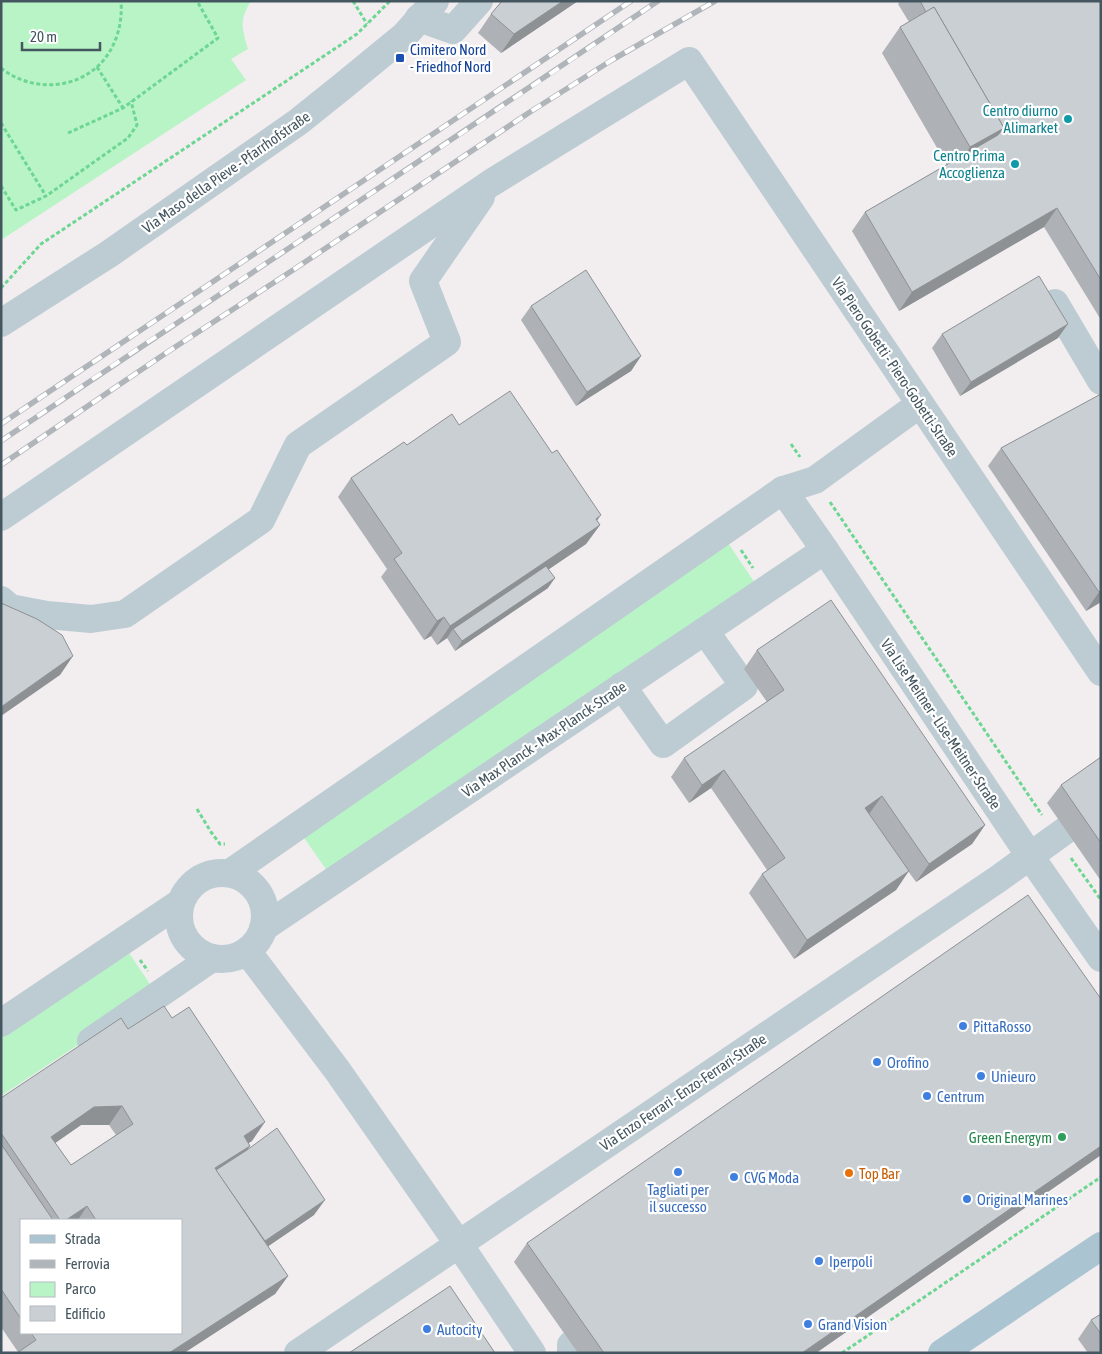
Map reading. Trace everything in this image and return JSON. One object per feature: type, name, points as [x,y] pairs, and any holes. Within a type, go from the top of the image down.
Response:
[{"type":"main road","points":[[942,1353],[1101,1246]]},
{"type":"street","points":[[427,10],[453,30],[479,1]]},
{"type":"street","name":"Via Maso della Pieve - Pfarrhofstraße","points":[[1,323],[109,254],[298,122],[405,35],[427,10]]},
{"type":"street","name":"Via Piero Gobetti - Piero-Gobetti-Straße","points":[[491,184],[689,61],[1101,672]]},
{"type":"street","points":[[1,517],[491,184]]},
{"type":"street","points":[[1,600],[10,608],[48,615],[91,619],[125,614],[261,520],[298,445],[447,342],[423,281],[491,184]]},
{"type":"street","points":[[1055,303],[1101,381]]},
{"type":"street","points":[[230,874],[783,490],[815,480],[920,404]]},
{"type":"street","name":"Via Lise Meitner - Lise-Meitner-Straße","points":[[783,490],[1101,958]]},
{"type":"street","name":"Via Max Planck - Max-Planck-Straße","points":[[265,921],[825,550]]},
{"type":"street","points":[[622,686],[664,744],[744,686],[705,631]]},
{"type":"street","name":"Via Enzo Ferrari - Enzo-Ferrari-Straße","points":[[298,1353],[1030,856],[1061,833]]},
{"type":"street","points":[[224,872],[230,874],[238,875],[250,882],[259,893],[265,907],[265,921],[261,936],[247,951],[227,959],[212,958],[198,952],[188,942],[181,930],[179,916],[181,902],[187,890],[198,880],[210,874],[224,872]]},
{"type":"street","points":[[1,1023],[181,902]]},
{"type":"street","points":[[247,951],[337,1070],[459,1244],[532,1353]]},
{"type":"street","points":[[74,1053],[212,958]]},
{"type":"path","points":[[1,68],[10,75],[31,84],[54,86],[77,80],[97,67],[112,49],[120,26],[121,1]]},
{"type":"path","points":[[68,133],[123,108],[218,38],[197,1]]},
{"type":"path","points":[[353,1],[367,24]]},
{"type":"path","points":[[1,288],[41,244],[357,34],[390,1]]},
{"type":"path","points":[[97,67],[123,108]]},
{"type":"path","points":[[1,186],[16,210],[46,196],[128,138],[137,125],[131,101]]},
{"type":"path","points":[[1,123],[46,196]]},
{"type":"path","points":[[791,444],[1061,833],[1101,900]]},
{"type":"path","points":[[726,529],[767,589]]},
{"type":"path","points":[[197,809],[220,844],[228,844]]},
{"type":"path","points":[[126,939],[162,992]]},
{"type":"path","points":[[842,1353],[1101,1177]]},
{"type":"green space","points":[[1,1],[251,1],[243,19],[244,35],[248,49],[231,59],[246,80],[1,240]]},
{"type":"green space","points":[[728,543],[757,586],[330,875],[300,832]]},
{"type":"green space","points":[[127,950],[156,993],[1,1096],[1,1035]]},
{"type":"building","points":[[502,1],[563,1],[514,34],[491,14]]},
{"type":"building","points":[[920,1],[1101,1],[1101,280],[1057,208],[912,292],[865,212],[998,135],[1004,128],[934,7],[926,12]]},
{"type":"building","points":[[934,7],[1004,128],[970,147],[900,27]]},
{"type":"building","points":[[586,270],[641,356],[587,392],[531,306]]},
{"type":"building","points":[[1039,276],[1068,324],[971,382],[942,334]]},
{"type":"building","points":[[510,391],[552,453],[557,450],[601,515],[596,519],[600,525],[450,626],[444,617],[437,621],[394,559],[402,553],[351,478],[404,442],[407,445],[452,414],[459,425]]},
{"type":"building","points":[[1101,394],[1101,591],[1099,592],[1001,448]]},
{"type":"building","points":[[546,566],[555,578],[462,641],[453,629]]},
{"type":"building","points":[[831,600],[985,825],[929,864],[882,796],[865,808],[909,871],[807,940],[762,874],[785,858],[724,770],[702,785],[684,758],[784,690],[757,650]]},
{"type":"building","points":[[1,603],[37,619],[62,635],[73,656],[1,707]]},
{"type":"building","points":[[1101,757],[1101,843],[1061,785]]},
{"type":"building","name":"Centrum","points":[[1028,895],[1101,999],[1101,1146],[802,1353],[604,1353],[527,1243]]},
{"type":"building","points":[[164,1006],[172,1018],[189,1007],[265,1122],[244,1136],[250,1146],[215,1168],[288,1276],[169,1353],[17,1353],[36,1340],[32,1334],[182,1334],[182,1219],[95,1219],[87,1206],[68,1219],[59,1219],[1,1133],[1,1098],[121,1018],[128,1029]],"holes":[[[122,1106],[133,1124],[71,1165],[51,1137],[94,1107]]]},
{"type":"building","points":[[277,1128],[325,1200],[265,1241],[216,1170]]},
{"type":"building","points":[[1,1144],[52,1219],[20,1219],[20,1318],[1,1289]]},
{"type":"building","points":[[450,1286],[495,1353],[349,1353]]},
{"type":"building","points":[[1101,1314],[1101,1334],[1091,1320]]},
{"type":"railway","points":[[1,424],[631,1]]},
{"type":"railway","points":[[1,441],[658,1]]},
{"type":"railway","points":[[1,465],[166,353],[530,112],[612,60],[715,1]]},
{"type":"place","name":"Cimitero Nord - Friedhof Nord","points":[[400,58]]},
{"type":"place","name":"Centro diurno Alimarket","points":[[1068,119]]},
{"type":"place","name":"Centro Prima Accoglienza","points":[[1015,164]]},
{"type":"place","name":"PittaRosso","points":[[963,1026]]},
{"type":"place","name":"Orofino","points":[[877,1062]]},
{"type":"place","name":"Unieuro","points":[[981,1076]]},
{"type":"place","name":"Centrum","points":[[927,1096]]},
{"type":"place","name":"Green Energym","points":[[1062,1137]]},
{"type":"place","name":"Tagliati per il successo","points":[[678,1172]]},
{"type":"place","name":"Top Bar","points":[[849,1173]]},
{"type":"place","name":"CVG Moda","points":[[734,1177]]},
{"type":"place","name":"Original Marines","points":[[967,1199]]},
{"type":"place","name":"Iperpoli","points":[[819,1261]]},
{"type":"place","name":"Grand Vision","points":[[808,1324]]},
{"type":"place","name":"Autocity","points":[[427,1329]]}]
